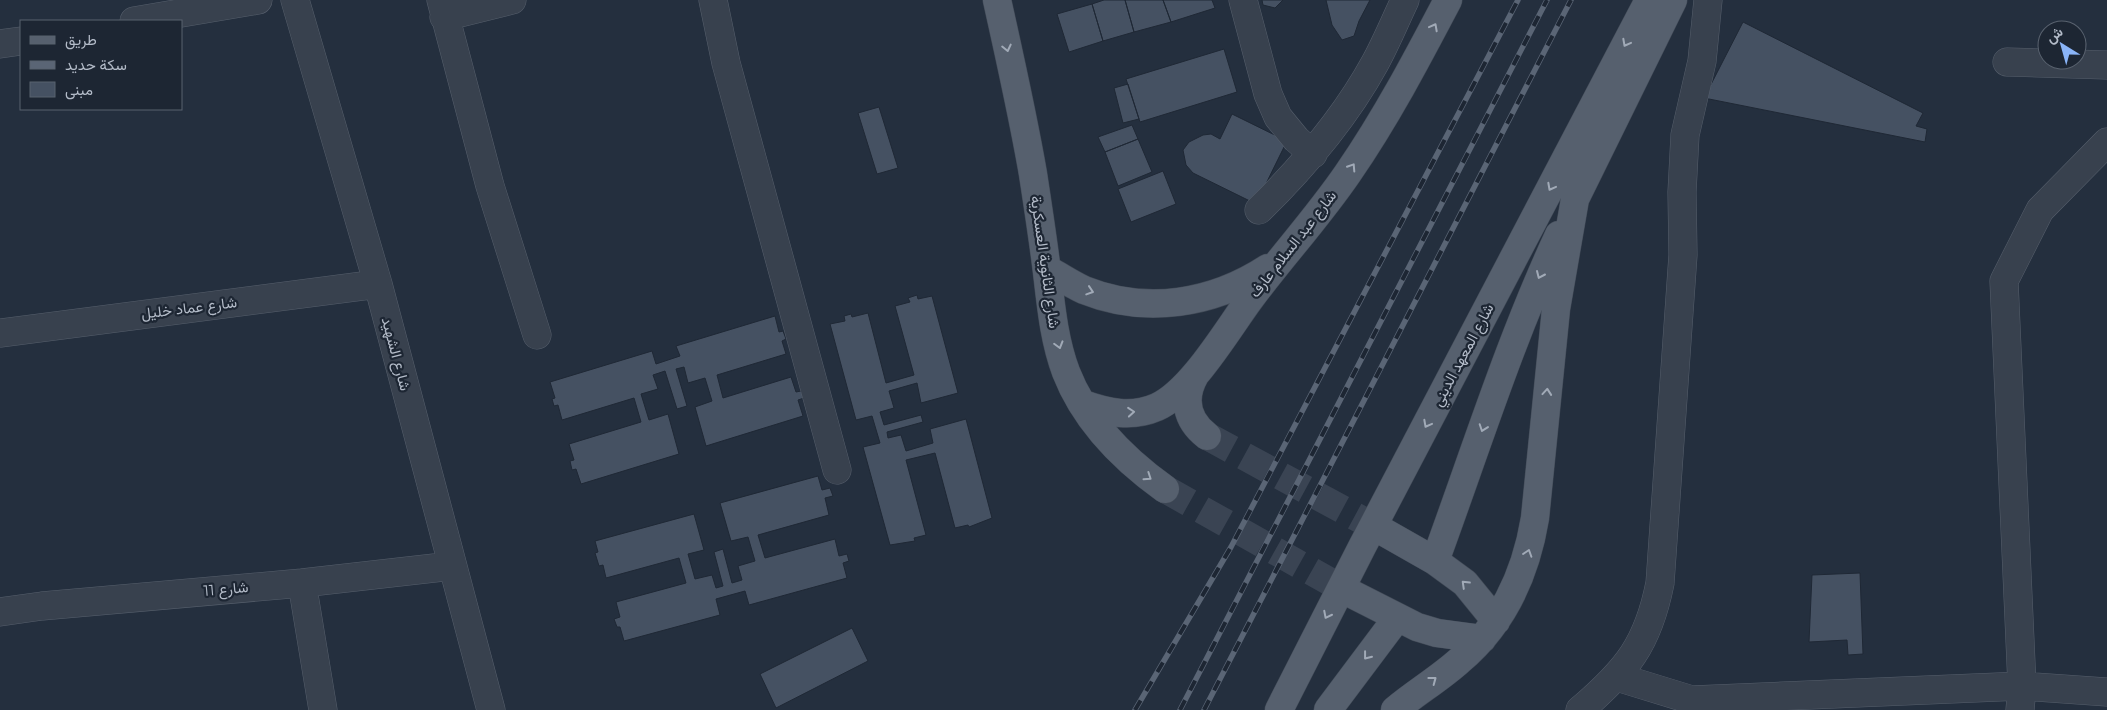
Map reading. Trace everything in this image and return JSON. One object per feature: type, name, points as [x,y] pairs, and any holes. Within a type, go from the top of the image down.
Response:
[{"type":"main road","name":"شارع الثانوية العسكرية","points":[[997,0],[1031,164],[1054,327],[1066,372],[1088,414],[1118,451],[1140,472],[1165,488]]},
{"type":"main road","name":"شارع عبد السلام عارف","points":[[1084,404],[1107,412],[1132,413],[1157,407],[1178,393],[1195,375],[1282,258],[1348,174],[1404,84],[1448,0]]},
{"type":"main road","name":"شارع المعهد الديني","points":[[1279,710],[1362,547],[1649,0]]},
{"type":"main road","points":[[1434,561],[1538,278],[1673,0]]},
{"type":"main road","points":[[1395,710],[1460,661],[1489,630],[1510,597],[1530,546],[1535,518],[1556,309],[1575,199]]},
{"type":"main road","points":[[1047,269],[1084,290],[1124,301],[1166,304],[1208,298],[1246,282],[1282,258]]},
{"type":"main road","points":[[1195,375],[1188,391],[1188,408],[1191,419],[1198,429],[1208,436]]},
{"type":"main road","points":[[1384,532],[1434,561],[1465,582],[1489,630]]},
{"type":"main road","points":[[1350,593],[1397,618],[1436,633],[1489,630]]},
{"type":"main road","points":[[1328,710],[1397,618]]},
{"type":"street","points":[[140,20],[258,0]]},
{"type":"street","name":"شارع الشهيد","points":[[295,0],[378,284],[491,710]]},
{"type":"street","points":[[512,0],[443,9],[490,186],[537,335]]},
{"type":"street","points":[[713,0],[726,63],[837,470]]},
{"type":"street","points":[[1243,0],[1268,94],[1278,117],[1296,139],[1313,154]]},
{"type":"street","points":[[1259,210],[1313,154],[1346,110],[1375,62],[1405,0]]},
{"type":"street","points":[[1580,710],[1617,676],[1633,656],[1646,634],[1655,609],[1660,583],[1683,255],[1682,192],[1685,135],[1702,60],[1708,0]]},
{"type":"street","points":[[0,44],[20,41]]},
{"type":"street","points":[[2007,62],[2107,65]]},
{"type":"street","points":[[2021,698],[2004,281],[2040,210],[2107,142]]},
{"type":"street","name":"شارع عماد خليل","points":[[0,333],[378,284]]},
{"type":"street","name":"شارع 11","points":[[0,612],[42,606],[452,566]]},
{"type":"street","points":[[302,582],[324,710]]},
{"type":"street","points":[[1617,676],[1692,700],[2021,698],[2107,692]]},
{"type":"building","points":[[1104,0],[1125,0],[1134,32],[1103,41],[1092,4]]},
{"type":"building","points":[[1125,0],[1163,0],[1171,22],[1134,32]]},
{"type":"building","points":[[1163,0],[1212,0],[1215,8],[1171,22]]},
{"type":"building","points":[[1262,0],[1283,0],[1275,8],[1263,5]]},
{"type":"building","points":[[1326,0],[1370,0],[1359,21],[1354,36],[1342,40],[1332,25]]},
{"type":"building","points":[[1092,4],[1103,41],[1069,52],[1057,14]]},
{"type":"building","points":[[1743,22],[1923,113],[1916,126],[1927,129],[1925,142],[1704,98]]},
{"type":"building","points":[[1224,49],[1237,92],[1140,122],[1126,79]]},
{"type":"building","points":[[1128,84],[1139,119],[1123,123],[1114,88]]},
{"type":"building","points":[[879,107],[898,168],[877,174],[858,113]]},
{"type":"building","points":[[1232,114],[1287,141],[1256,204],[1193,173],[1186,165],[1183,150],[1189,142],[1203,135],[1211,134],[1220,139]]},
{"type":"building","points":[[1132,125],[1138,139],[1105,152],[1098,137]]},
{"type":"building","points":[[1138,139],[1152,172],[1118,186],[1105,152]]},
{"type":"building","points":[[1163,171],[1176,204],[1131,222],[1118,189]]},
{"type":"building","points":[[917,295],[918,299],[932,296],[958,393],[921,403],[917,383],[889,391],[894,408],[880,412],[884,425],[921,415],[923,422],[887,432],[888,438],[901,435],[906,451],[933,443],[930,429],[966,419],[992,518],[969,527],[968,525],[955,528],[935,453],[906,460],[926,535],[914,538],[915,541],[890,545],[863,447],[880,443],[872,416],[856,420],[830,324],[845,321],[844,316],[851,314],[852,317],[868,313],[886,383],[914,375],[895,306],[910,302],[908,298]]},
{"type":"building","points":[[775,316],[779,332],[783,331],[786,339],[782,341],[786,354],[717,375],[723,398],[791,377],[796,392],[801,391],[804,398],[798,400],[803,416],[706,446],[695,407],[712,401],[705,378],[688,383],[684,367],[676,369],[687,406],[677,409],[665,371],[653,375],[658,389],[641,394],[649,420],[668,414],[679,454],[581,484],[576,469],[572,470],[570,461],[574,460],[569,444],[641,422],[634,398],[562,420],[558,405],[554,406],[552,399],[555,398],[550,382],[652,351],[656,364],[680,356],[676,346]]},
{"type":"building","points":[[818,476],[822,490],[830,488],[833,496],[825,498],[829,515],[758,535],[765,558],[835,539],[839,556],[847,554],[849,561],[843,563],[847,578],[749,605],[745,591],[716,599],[720,615],[624,641],[620,627],[617,627],[614,619],[620,617],[616,602],[686,583],[679,558],[606,578],[603,565],[599,566],[595,553],[598,552],[595,541],[694,514],[704,550],[688,554],[695,579],[712,575],[716,588],[723,586],[714,552],[723,549],[732,583],[742,580],[738,566],[755,561],[748,537],[731,541],[720,503]]},
{"type":"building","points":[[1860,573],[1863,654],[1848,655],[1847,640],[1809,642],[1812,575]]},
{"type":"building","points":[[852,628],[868,661],[776,708],[760,674]]},
{"type":"tunnel","points":[[1207,436],[1384,532]]},
{"type":"tunnel","points":[[1165,489],[1350,593]]},
{"type":"railway","points":[[1135,710],[1231,547],[1518,0]]},
{"type":"railway","points":[[1180,710],[1547,0]]},
{"type":"railway","points":[[1204,710],[1571,0]]}]
